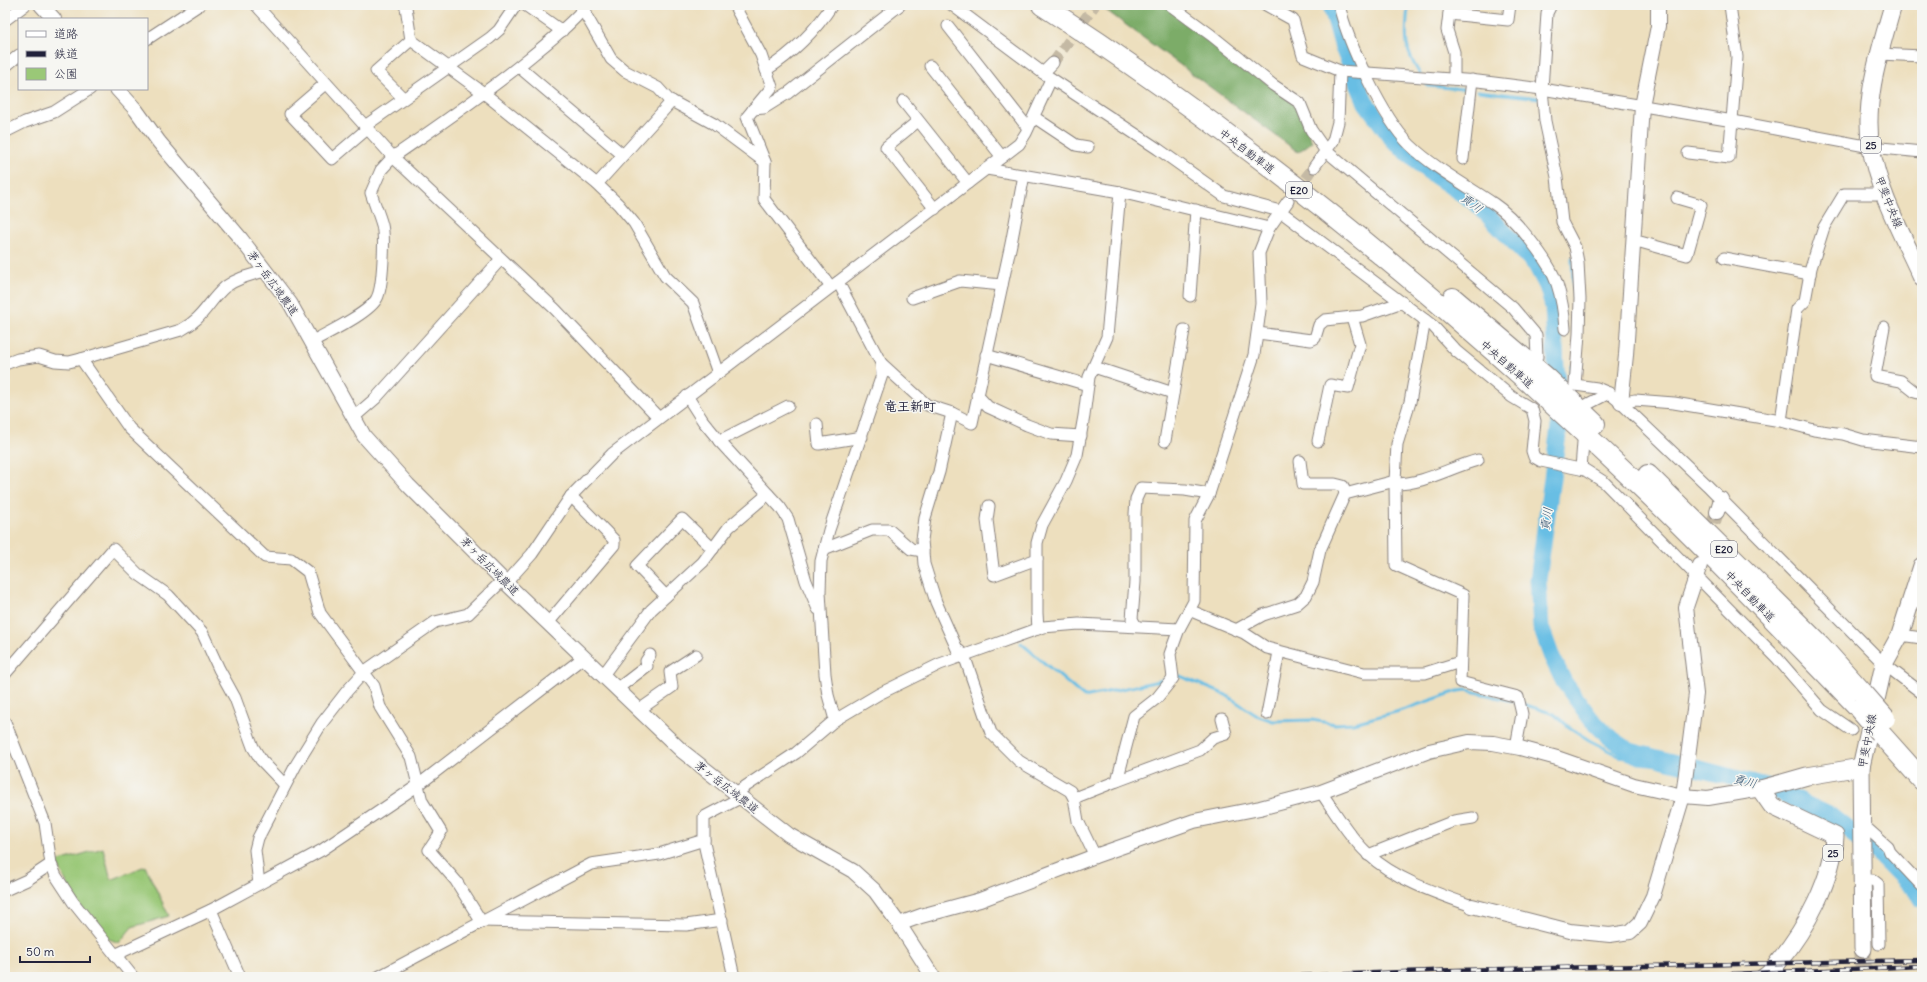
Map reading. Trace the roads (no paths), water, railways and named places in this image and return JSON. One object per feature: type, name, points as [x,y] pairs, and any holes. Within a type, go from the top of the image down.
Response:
[{"type":"highway","name":"中央自動車道","points":[[1042,5],[1142,72],[1291,184],[1433,299],[1538,394],[1582,421],[1728,573],[1860,701],[1883,726],[1922,780]]},
{"type":"highway","name":"中央自動車道","points":[[1065,5],[1149,63],[1288,165],[1441,288],[1538,394]]},
{"type":"highway","name":"中央自動車道","points":[[1883,726],[1922,759]]},
{"type":"main road","name":"甲斐中央線","points":[[1893,5],[1879,54],[1872,91],[1871,147],[1884,194],[1922,278]]},
{"type":"main road","name":"甲斐中央線","points":[[1863,949],[1861,767],[1884,664],[1900,635],[1922,566]]},
{"type":"main road","points":[[1760,789],[1807,776],[1861,767]]},
{"type":"main road","name":"25","points":[[1760,789],[1772,806],[1835,836],[1834,847],[1819,899],[1788,951],[1764,977]]},
{"type":"street","points":[[5,20],[25,5]]},
{"type":"street","points":[[41,5],[53,18]]},
{"type":"street","points":[[148,39],[199,5]]},
{"type":"street","points":[[256,5],[393,157],[555,309],[658,417]]},
{"type":"street","points":[[404,5],[406,7],[411,40],[484,94],[596,184],[618,204],[634,223],[665,276],[693,303],[718,373]]},
{"type":"street","points":[[326,83],[290,114],[332,159],[366,127],[403,98],[449,68],[499,30],[516,5]]},
{"type":"street","points":[[525,5],[562,31]]},
{"type":"street","points":[[734,5],[761,55],[772,87],[747,116],[765,162],[764,199],[835,284],[881,364],[927,405],[952,413],[972,423],[1024,176]]},
{"type":"street","points":[[766,70],[783,60],[820,25],[832,5]]},
{"type":"street","points":[[753,109],[764,108],[788,93],[900,5]]},
{"type":"street","points":[[952,5],[1047,76],[1158,149],[1224,196],[1280,211],[1425,320],[1456,351],[1512,397],[1538,394],[1532,451],[1534,457],[1541,461],[1585,470],[1604,482],[1698,570],[1822,710],[1851,730]]},
{"type":"street","points":[[1170,5],[1211,35],[1273,85],[1300,103],[1311,130],[1327,151],[1513,308],[1536,334],[1537,357]]},
{"type":"street","points":[[1266,5],[1293,20],[1303,56],[1340,71],[1472,80],[1539,88],[1733,121],[1871,147],[1922,152]]},
{"type":"street","points":[[1339,5],[1347,33],[1364,72],[1397,130],[1410,145],[1513,219],[1543,259],[1557,283],[1573,304]]},
{"type":"street","points":[[1454,79],[1454,52],[1447,30],[1450,9],[1508,20],[1510,5]]},
{"type":"street","points":[[1551,5],[1548,13],[1539,88],[1557,178],[1562,222],[1575,247],[1573,304],[1575,384],[1597,388],[1609,393],[1621,403],[1719,506],[1884,664],[1922,693]]},
{"type":"street","points":[[1621,403],[1626,355],[1642,106],[1658,26],[1658,5]]},
{"type":"street","points":[[1688,153],[1729,158],[1737,57],[1730,5]]},
{"type":"street","points":[[311,342],[348,322],[367,308],[377,298],[382,272],[382,226],[371,193],[382,170],[393,157],[484,94],[519,67],[562,31],[586,6]]},
{"type":"street","points":[[586,6],[587,18],[611,59],[625,71],[658,88],[672,101],[714,124],[765,162]]},
{"type":"street","points":[[948,26],[1028,128]]},
{"type":"street","points":[[403,98],[376,71],[411,40]]},
{"type":"street","points":[[1879,54],[1922,56]]},
{"type":"street","points":[[7,65],[18,56]]},
{"type":"street","points":[[259,884],[255,850],[258,838],[285,785],[322,723],[365,671],[435,622],[468,614],[505,582],[532,554],[571,496],[612,454],[658,417],[1019,144],[1034,116],[1047,76],[1053,63]]},
{"type":"street","points":[[930,66],[1002,157]]},
{"type":"street","points":[[519,67],[623,155]]},
{"type":"street","points":[[1314,167],[1333,141],[1338,122],[1340,71]]},
{"type":"street","points":[[1463,159],[1472,80]]},
{"type":"street","points":[[5,132],[25,122],[54,112],[88,90]]},
{"type":"street","name":"茅ヶ岳広域農道","points":[[118,90],[136,110],[290,303],[364,436],[393,468],[505,582],[682,751],[737,796],[789,835],[853,871],[875,891],[899,924],[933,977]]},
{"type":"street","points":[[596,184],[672,101]]},
{"type":"street","points":[[903,102],[968,183]]},
{"type":"street","points":[[1034,116],[1076,145],[1088,147]]},
{"type":"street","points":[[918,121],[886,147],[935,209]]},
{"type":"street","points":[[987,169],[1120,192],[1269,228]]},
{"type":"street","points":[[1038,629],[1037,543],[1042,525],[1066,481],[1077,455],[1089,377],[1107,337],[1120,192]]},
{"type":"street","points":[[1781,421],[1797,309],[1805,301],[1810,274],[1824,227],[1844,194],[1884,194]]},
{"type":"street","points":[[1633,240],[1687,255],[1701,205],[1676,198]]},
{"type":"street","points":[[1117,780],[1134,716],[1157,698],[1173,675],[1170,654],[1179,629],[1194,601],[1195,522],[1210,494],[1254,354],[1261,303],[1259,253],[1269,228],[1288,202]]},
{"type":"street","points":[[1190,296],[1196,210]]},
{"type":"street","points":[[1724,258],[1810,274]]},
{"type":"street","points":[[354,417],[376,398],[501,259]]},
{"type":"street","points":[[5,364],[18,359],[39,356],[55,361],[69,362],[81,360],[181,330],[194,323],[226,287],[238,279],[265,271]]},
{"type":"street","points":[[912,298],[960,282],[1002,285]]},
{"type":"street","points":[[1258,333],[1311,340],[1315,338],[1319,325],[1325,320],[1362,316],[1402,302]]},
{"type":"street","points":[[1565,329],[1573,304]]},
{"type":"street","points":[[1318,441],[1330,385],[1348,388],[1360,344],[1352,317]]},
{"type":"street","points":[[1425,320],[1410,402],[1397,444],[1395,483],[1396,565],[1462,595],[1460,682],[1518,697],[1522,714],[1516,747]]},
{"type":"street","points":[[1884,327],[1875,376],[1901,381],[1916,392],[1922,394]]},
{"type":"street","points":[[1165,441],[1184,330]]},
{"type":"street","points":[[986,355],[1088,385]]},
{"type":"street","points":[[81,360],[129,428],[265,557],[291,559],[308,572],[320,613],[365,671],[374,686],[380,707],[410,757],[417,786],[428,813],[441,832],[430,850],[456,881],[481,921]]},
{"type":"street","points":[[835,720],[828,695],[821,617],[820,576],[824,549],[829,530],[879,387],[882,375],[881,364]]},
{"type":"street","points":[[1094,367],[1173,393]]},
{"type":"street","points":[[1581,469],[1582,421],[1609,393]]},
{"type":"street","points":[[978,395],[988,407],[1027,425],[1051,434],[1080,436]]},
{"type":"street","points":[[687,396],[703,421],[719,441],[768,494],[788,519],[806,581],[821,617]]},
{"type":"street","points":[[1621,403],[1635,400],[1674,403],[1781,421],[1814,430],[1843,434],[1863,440],[1922,446]]},
{"type":"street","points":[[719,441],[788,406]]},
{"type":"street","points":[[952,413],[939,472],[925,518],[922,540],[924,564],[936,602],[957,649],[964,655],[991,733],[1019,761],[1070,791],[1074,798],[1078,821],[1095,856]]},
{"type":"street","points":[[817,424],[819,444],[862,437]]},
{"type":"street","points":[[1345,494],[1395,483],[1407,484],[1462,464],[1478,460]]},
{"type":"street","points":[[1236,630],[1263,615],[1297,604],[1306,596],[1313,582],[1320,550],[1345,494],[1343,486],[1335,484],[1303,484],[1300,461]]},
{"type":"street","points":[[1136,626],[1132,619],[1135,582],[1135,514],[1136,499],[1141,488],[1185,490],[1210,494]]},
{"type":"street","points":[[603,676],[651,610],[703,562],[729,527],[768,494]]},
{"type":"street","points":[[548,623],[614,545],[614,540],[571,496]]},
{"type":"street","points":[[989,506],[987,520],[994,575],[1037,559]]},
{"type":"street","points":[[666,596],[637,566],[682,518],[713,549]]},
{"type":"street","points":[[824,549],[872,530],[889,530],[911,549],[923,551]]},
{"type":"street","points":[[5,674],[113,549],[138,574],[168,594],[202,632],[235,698],[253,747],[261,760],[285,785]]},
{"type":"street","points":[[1321,792],[1348,833],[1368,855],[1398,875],[1439,895],[1472,906],[1570,931],[1610,935],[1630,932],[1640,923],[1653,896],[1683,796],[1696,694],[1686,607],[1698,570]]},
{"type":"street","points":[[1189,610],[1236,630],[1267,648],[1278,652],[1364,672],[1393,674],[1425,673],[1460,662]]},
{"type":"street","points":[[734,977],[704,840],[704,817],[737,796],[796,753],[835,720],[899,684],[940,664],[1038,629],[1079,624],[1179,629]]},
{"type":"street","points":[[1900,635],[1922,638]]},
{"type":"street","points":[[1267,714],[1278,652]]},
{"type":"street","points":[[617,689],[647,666],[646,661],[650,655]]},
{"type":"street","points":[[639,710],[672,687],[670,672],[696,655]]},
{"type":"street","points":[[115,955],[211,910],[322,850],[417,786],[584,657]]},
{"type":"street","points":[[1074,798],[1117,780],[1200,750],[1213,738],[1226,734],[1222,719]]},
{"type":"street","points":[[5,722],[46,823],[51,864],[56,876],[73,902],[133,977]]},
{"type":"street","points":[[899,924],[921,916],[980,900],[1095,856],[1194,821],[1260,808],[1321,792],[1429,751],[1469,742],[1493,743],[1516,747],[1557,758],[1634,785],[1683,796],[1708,798],[1760,789]]},
{"type":"street","points":[[1368,855],[1454,821],[1473,818]]},
{"type":"street","points":[[1861,823],[1888,847],[1890,852],[1922,886]]},
{"type":"street","points":[[378,977],[591,864],[659,854],[704,840]]},
{"type":"street","points":[[5,890],[26,880],[51,864]]},
{"type":"street","points":[[1862,877],[1872,880],[1878,884],[1879,944]]},
{"type":"street","points":[[211,910],[240,977]]},
{"type":"street","points":[[481,921],[686,925],[722,920]]},
{"type":"waterway","name":"貢川","points":[[1331,5],[1343,48],[1366,103],[1393,140],[1428,171],[1477,204],[1536,265],[1547,286],[1553,307],[1559,427],[1538,580],[1541,627],[1551,655],[1564,682],[1591,719],[1608,736],[1630,751],[1766,786],[1831,816],[1882,857],[1922,898]]},
{"type":"waterway","points":[[1408,5],[1406,41],[1410,56],[1420,74]]},
{"type":"waterway","points":[[1541,5],[1541,23]]},
{"type":"waterway","points":[[1424,80],[1428,86],[1463,89]]},
{"type":"waterway","points":[[1478,91],[1539,98]]},
{"type":"waterway","points":[[1572,258],[1574,308]]},
{"type":"waterway","points":[[1567,388],[1571,366]]},
{"type":"waterway","name":"貢川","points":[[1559,427],[1560,421]]},
{"type":"waterway","points":[[1021,643],[1084,697],[1168,679]]},
{"type":"waterway","points":[[1175,677],[1180,676],[1226,695],[1256,715],[1273,721],[1312,720],[1335,724],[1353,723],[1396,712],[1458,691],[1467,690],[1516,702]]},
{"type":"waterway","points":[[1523,704],[1554,714],[1569,727],[1589,740],[1620,756],[1639,763],[1684,767]]},
{"type":"tunnel","points":[[1053,63],[1095,5]]},
{"type":"tunnel","points":[[1295,191],[1314,167]]},
{"type":"tunnel","points":[[1707,543],[1717,512]]},
{"type":"tunnel","points":[[1863,949],[1863,977]]},
{"type":"railway","points":[[1272,977],[1456,970],[1922,960]]},
{"type":"railway","points":[[1661,977],[1922,966]]},
{"type":"district","name":"竜王新町","points":[[910,406]]}]
